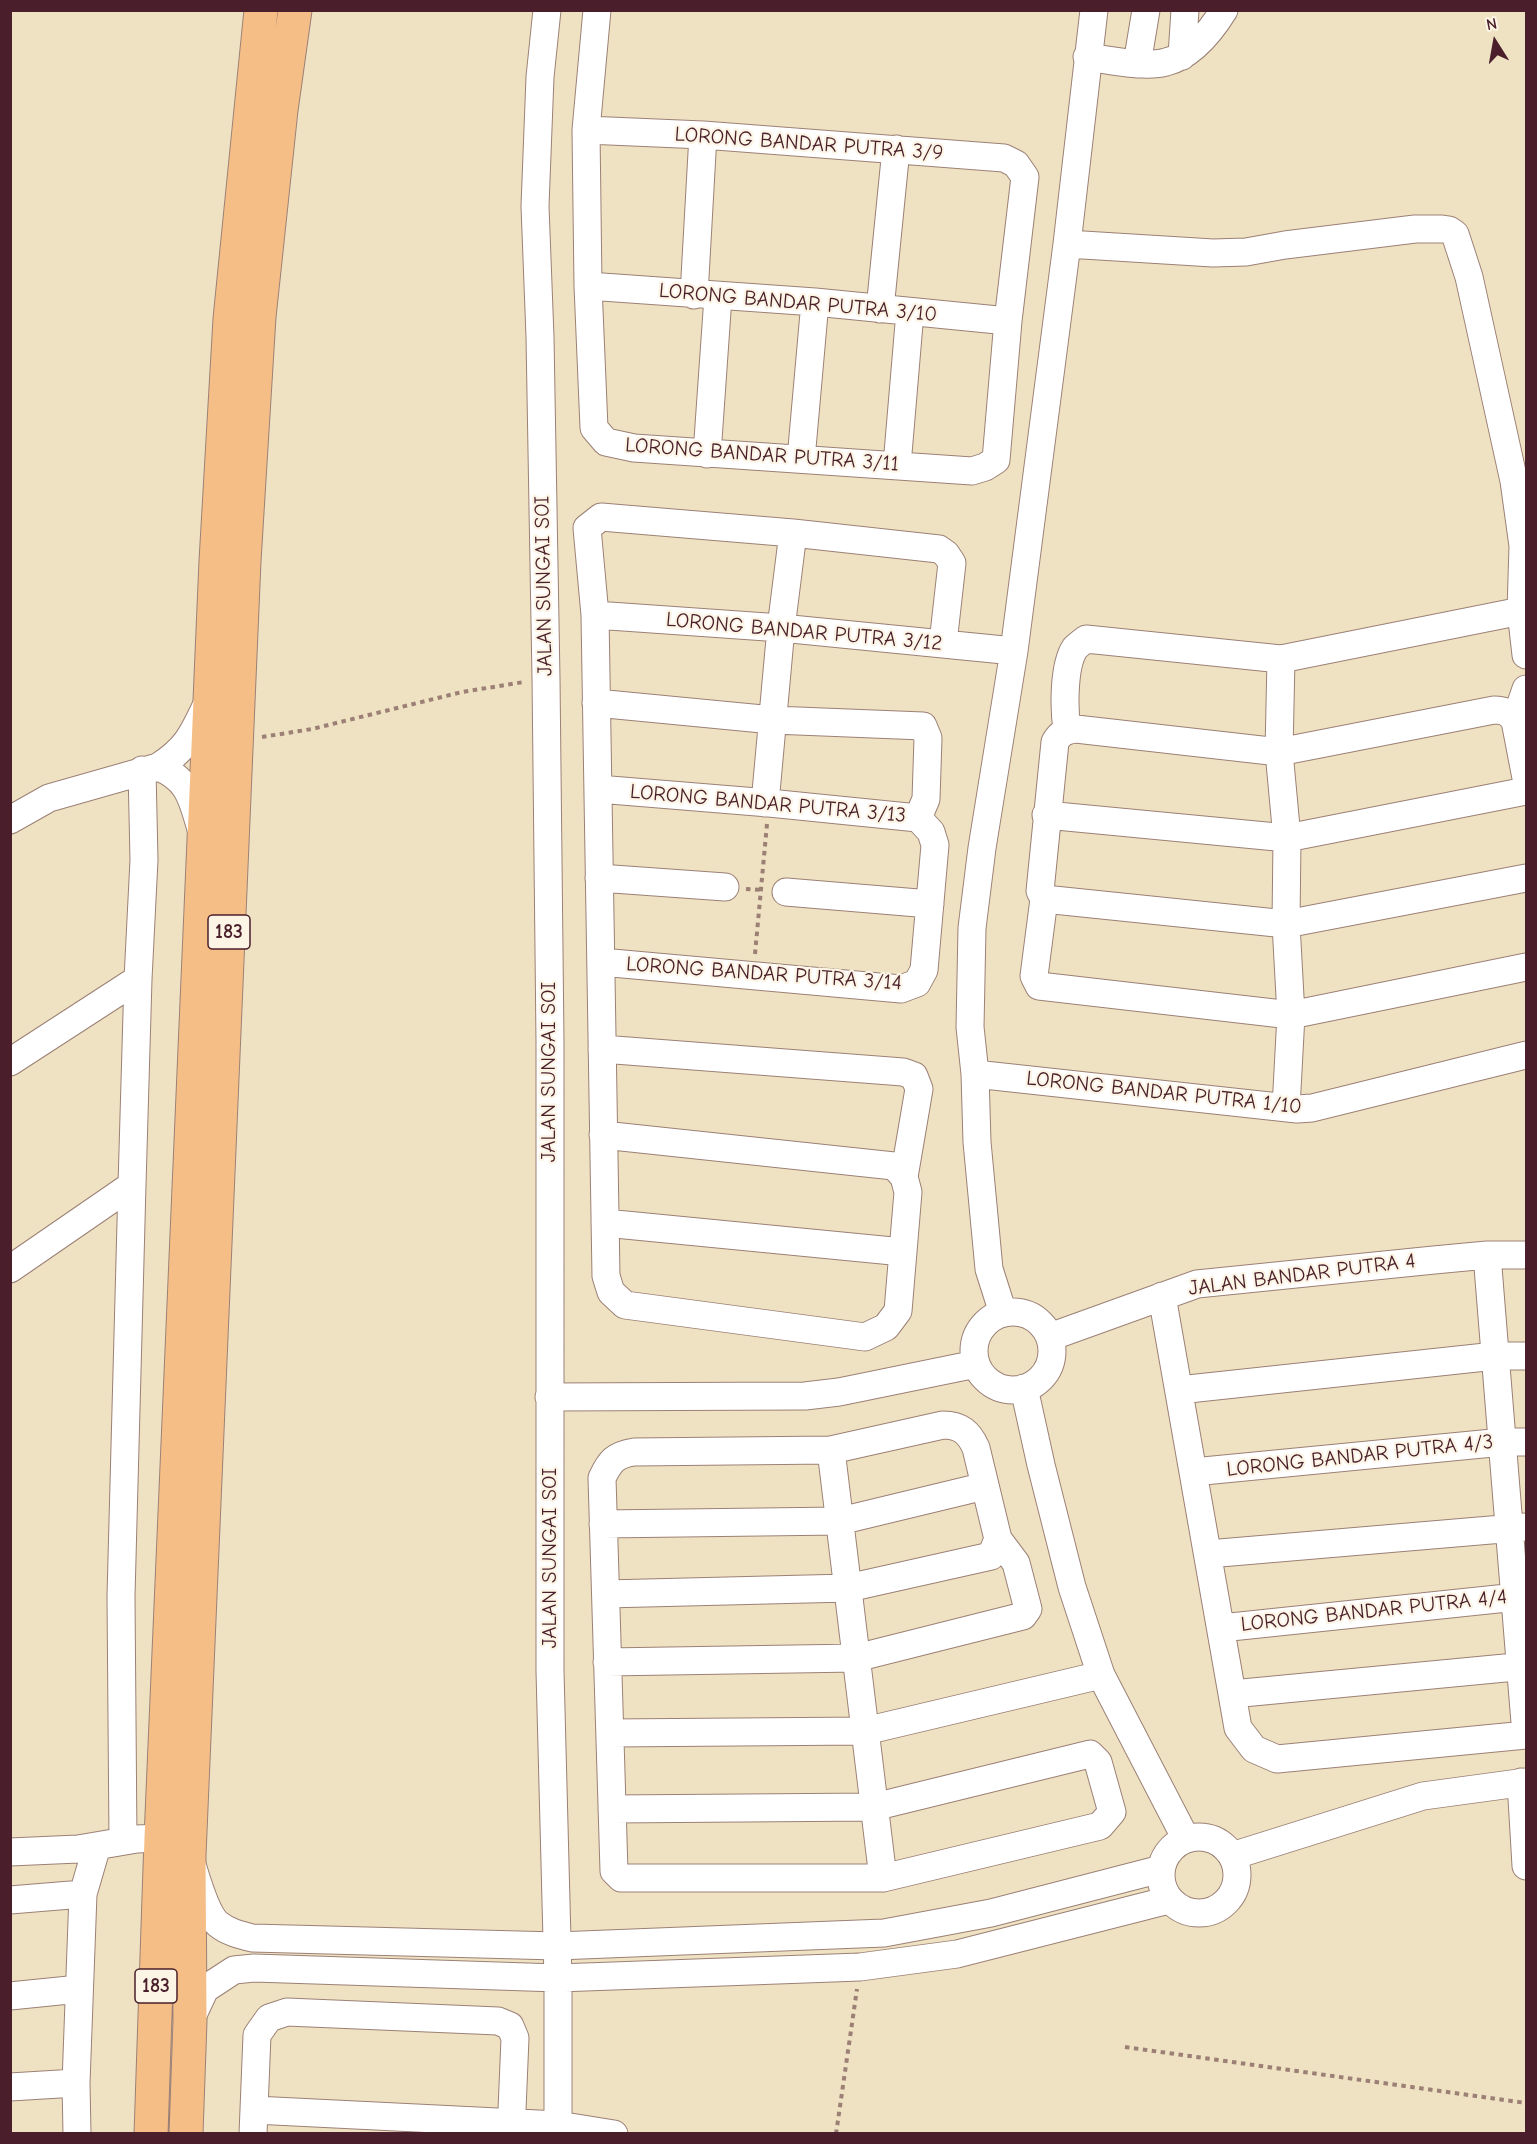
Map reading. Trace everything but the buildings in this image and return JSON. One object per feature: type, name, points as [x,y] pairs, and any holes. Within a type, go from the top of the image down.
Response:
[{"type":"highway","name":"183","points":[[151,2133],[161,1838],[216,561],[230,319],[261,10]]},
{"type":"highway","name":"183","points":[[186,2133],[190,2021],[189,1855],[244,561],[259,317],[281,110],[296,10]]},
{"type":"street","name":"JALAN SUNGAI SOI","points":[[547,10],[540,77],[535,206],[540,337],[546,678],[550,1042],[550,1671],[558,1978],[558,2129]]},
{"type":"street","name":"LORONG BANDAR PUTRA 3/11","points":[[597,10],[586,130],[588,286],[594,428],[606,442],[634,448],[707,454],[972,471],[996,460],[1008,321]]},
{"type":"street","points":[[1003,1313],[989,1269],[977,1142],[975,1074],[970,1027],[972,928],[982,848],[1014,651],[1067,244],[1094,10]]},
{"type":"street","points":[[1137,64],[1146,10]]},
{"type":"street","points":[[1182,56],[1185,10]]},
{"type":"street","points":[[1087,57],[1137,64],[1165,62],[1182,56],[1216,23],[1224,10]]},
{"type":"street","name":"LORONG BANDAR PUTRA 3/9","points":[[586,130],[703,135],[1004,158],[1016,165],[1025,177],[1008,321]]},
{"type":"street","points":[[703,135],[707,454]]},
{"type":"street","points":[[880,309],[896,149]]},
{"type":"street","points":[[1067,244],[1213,253],[1246,252],[1415,229],[1449,230],[1455,234],[1469,277],[1514,481],[1523,508],[1521,610],[1527,655]]},
{"type":"street","name":"LORONG BANDAR PUTRA 3/10","points":[[588,286],[814,302],[1008,321]]},
{"type":"street","points":[[801,459],[814,302]]},
{"type":"street","points":[[897,465],[910,312]]},
{"type":"street","points":[[602,1049],[903,1072],[914,1076],[919,1089],[904,1177],[908,1192],[898,1311],[886,1327],[864,1337],[625,1305],[611,1292],[606,1276],[603,1135],[595,615],[587,528],[601,517],[793,533],[939,549],[952,563],[943,644]]},
{"type":"street","points":[[767,803],[773,720],[793,533]]},
{"type":"street","points":[[1067,730],[1064,706],[1070,659],[1076,647],[1086,639],[1281,659],[1521,610]]},
{"type":"street","name":"LORONG BANDAR PUTRA 3/12","points":[[595,615],[782,628],[1014,651]]},
{"type":"street","points":[[1281,659],[1279,752],[1287,838],[1286,924],[1291,1015],[1286,1108]]},
{"type":"street","points":[[1515,721],[1527,689]]},
{"type":"street","points":[[10,820],[49,798],[150,769],[170,760],[189,742],[210,699]]},
{"type":"street","points":[[596,703],[773,720],[922,726],[928,738],[926,799],[918,818]]},
{"type":"street","points":[[1527,778],[1515,721],[1509,713],[1502,710],[1279,752],[1076,729],[1067,730],[1055,742],[1039,885],[1043,897],[1034,976],[1039,986],[1291,1015],[1527,967]]},
{"type":"street","points":[[150,769],[171,772],[180,779],[194,806],[204,840]]},
{"type":"street","points":[[123,1840],[121,1596],[138,979],[150,769]]},
{"type":"street","name":"LORONG BANDAR PUTRA 3/13","points":[[598,789],[918,818],[931,832],[935,845],[930,904]]},
{"type":"street","points":[[1047,815],[1287,838],[1527,791]]},
{"type":"street","points":[[599,878],[725,887]]},
{"type":"street","points":[[1043,897],[1286,924],[1527,878]]},
{"type":"street","points":[[774,891],[930,904]]},
{"type":"street","name":"LORONG BANDAR PUTRA 3/14","points":[[601,962],[901,989],[917,983],[924,970],[930,904]]},
{"type":"street","points":[[10,1062],[138,979]]},
{"type":"street","name":"LORONG BANDAR PUTRA 1/10","points":[[975,1074],[1286,1108],[1312,1108],[1527,1055]]},
{"type":"street","points":[[603,1135],[894,1166],[904,1177]]},
{"type":"street","points":[[10,1269],[132,1185]]},
{"type":"street","points":[[605,1223],[903,1252]]},
{"type":"street","points":[[1162,1296],[1238,1728],[1254,1749],[1277,1760],[1526,1735],[1515,1442],[1495,1356],[1487,1255]]},
{"type":"street","name":"JALAN BANDAR PUTRA 4","points":[[1050,1337],[1197,1284],[1487,1255],[1527,1256]]},
{"type":"street","points":[[1016,1312],[1028,1315],[1043,1326],[1050,1337],[1052,1354],[1048,1366],[1042,1377],[1024,1388],[998,1387],[981,1374],[976,1364],[973,1351],[976,1338],[991,1318],[1003,1313],[1016,1312]]},
{"type":"street","points":[[1179,1390],[1495,1356],[1527,1356]]},
{"type":"street","points":[[549,1397],[805,1396],[839,1392],[976,1364]]},
{"type":"street","points":[[1024,1388],[1072,1587],[1101,1675],[1186,1839]]},
{"type":"street","points":[[608,1662],[856,1658],[1023,1616],[1028,1609],[1016,1563],[998,1539],[976,1448],[971,1436],[954,1425],[943,1425],[831,1450],[634,1452],[621,1454],[611,1460],[602,1478],[606,1594],[612,1809],[614,1870],[621,1878],[883,1878],[1100,1826],[1112,1812],[1098,1762],[1090,1754],[874,1807],[612,1809]]},
{"type":"street","name":"LORONG BANDAR PUTRA 4/3","points":[[1193,1472],[1515,1442]]},
{"type":"street","points":[[831,1450],[883,1878]]},
{"type":"street","points":[[603,1524],[840,1521],[985,1486]]},
{"type":"street","points":[[1208,1554],[1518,1527]]},
{"type":"street","points":[[606,1594],[848,1588],[991,1556],[998,1539]]},
{"type":"street","name":"LORONG BANDAR PUTRA 4/4","points":[[1221,1628],[1521,1596]]},
{"type":"street","points":[[1232,1694],[1524,1666]]},
{"type":"street","points":[[610,1733],[865,1731],[1101,1675]]},
{"type":"street","points":[[1232,1856],[1423,1796],[1524,1782],[1527,1866]]},
{"type":"street","points":[[1199,1837],[1212,1839],[1224,1845],[1237,1867],[1238,1880],[1234,1893],[1221,1907],[1204,1914],[1179,1909],[1163,1891],[1161,1869],[1165,1856],[1174,1846],[1186,1839],[1199,1837]]},
{"type":"street","points":[[10,1852],[97,1846],[123,1840],[161,1838]]},
{"type":"street","points":[[77,2133],[76,2083],[83,1894],[97,1846]]},
{"type":"street","points":[[189,1855],[200,1890],[216,1923],[234,1934],[252,1938],[557,1946],[884,1933],[991,1913],[1161,1869]]},
{"type":"street","points":[[10,1900],[83,1894]]},
{"type":"street","points":[[190,2021],[205,1989],[234,1970],[254,1968],[558,1978],[860,1967],[957,1954],[1169,1900]]},
{"type":"street","points":[[10,1996],[79,1989]]},
{"type":"street","points":[[512,2128],[515,2038],[510,2026],[498,2021],[287,2012],[268,2018],[256,2035],[254,2122],[512,2128],[558,2129],[614,2133]]},
{"type":"street","points":[[10,2088],[76,2083]]},
{"type":"path","points":[[237,740],[312,729],[462,692],[546,678]]},
{"type":"path","points":[[753,976],[774,891],[767,803]]},
{"type":"path","points":[[725,887],[774,891]]},
{"type":"path","points":[[836,2133],[860,1967]]},
{"type":"path","points":[[1125,2047],[1527,2103]]}]
